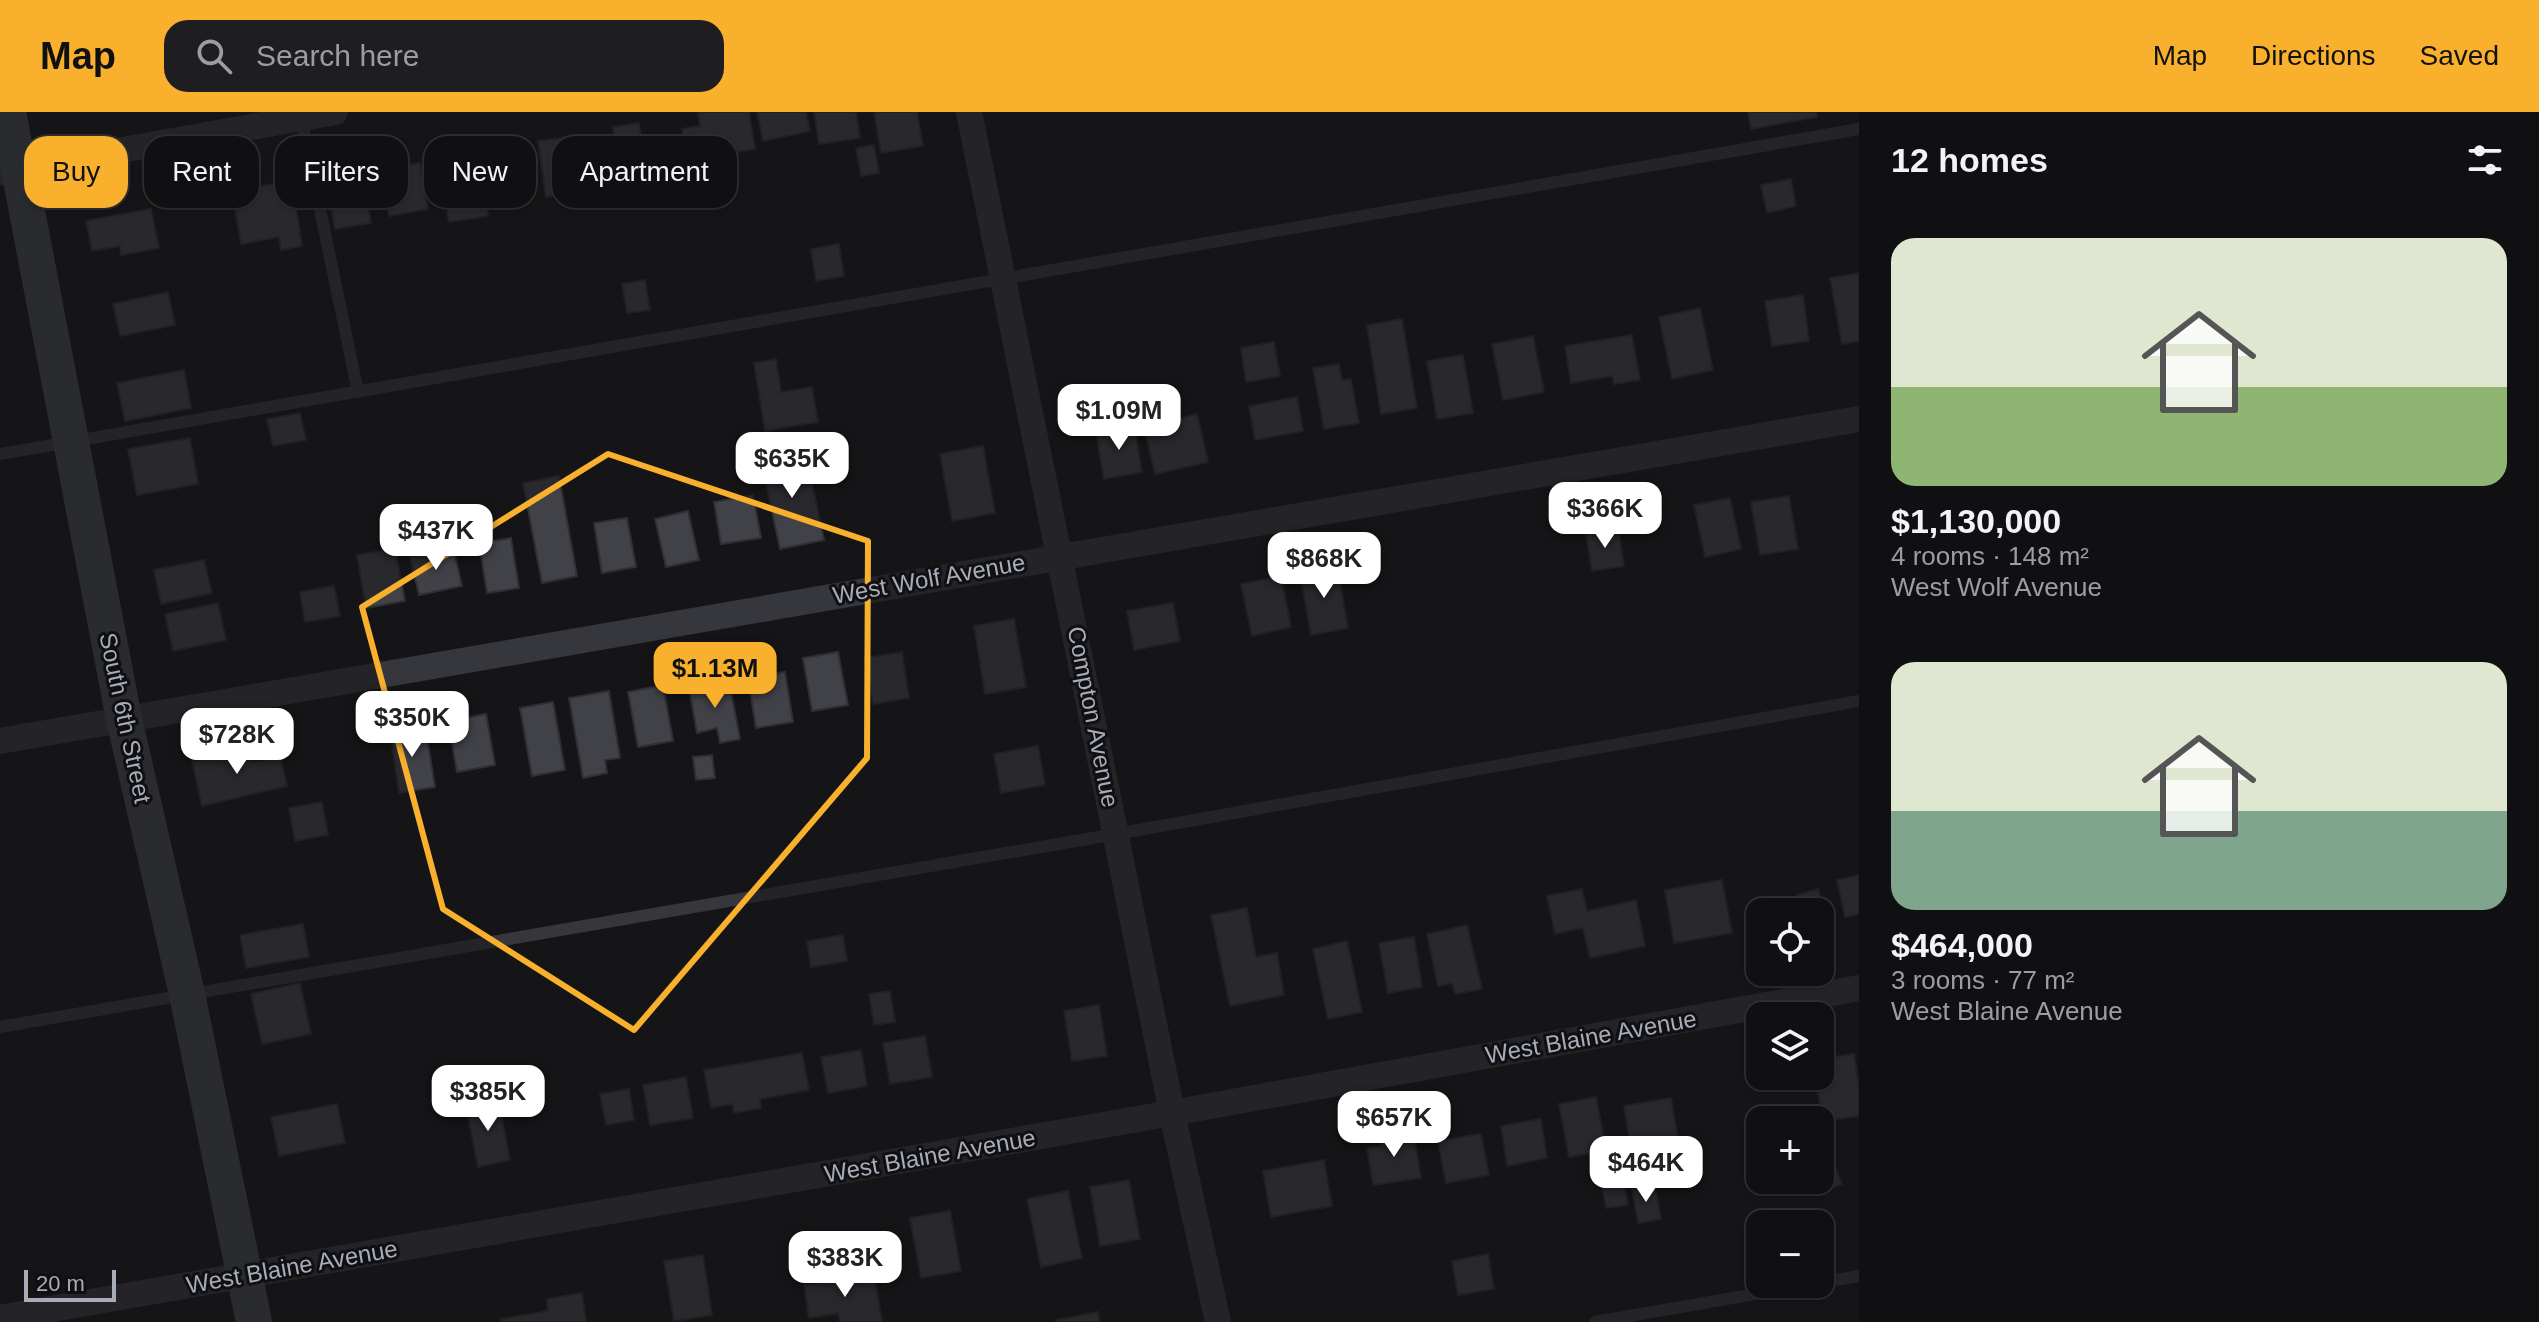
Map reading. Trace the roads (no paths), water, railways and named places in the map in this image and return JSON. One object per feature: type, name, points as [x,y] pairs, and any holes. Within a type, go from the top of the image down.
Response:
[{"type":"street","name":"South 6th Street","points":[[8,112],[10,170],[71,443],[124,719],[187,994],[254,1322]]},
{"type":"street","points":[[10,170],[335,112]]},
{"type":"street","name":"Compton Avenue","points":[[969,112],[1172,1113],[1218,1322]]},
{"type":"street","name":"West Wolf Avenue","points":[[0,741],[1859,419]]},
{"type":"street","name":"West Blaine Avenue","points":[[0,1318],[1172,1113],[1859,988]]},
{"type":"lane","points":[[301,118],[358,392]]},
{"type":"lane","points":[[0,454],[1859,129]]},
{"type":"lane","points":[[0,1027],[1116,834],[1859,701]]},
{"type":"lane","points":[[1834,1280],[1859,1276]]},
{"type":"lane","points":[[1595,1322],[1746,1296]]}]
